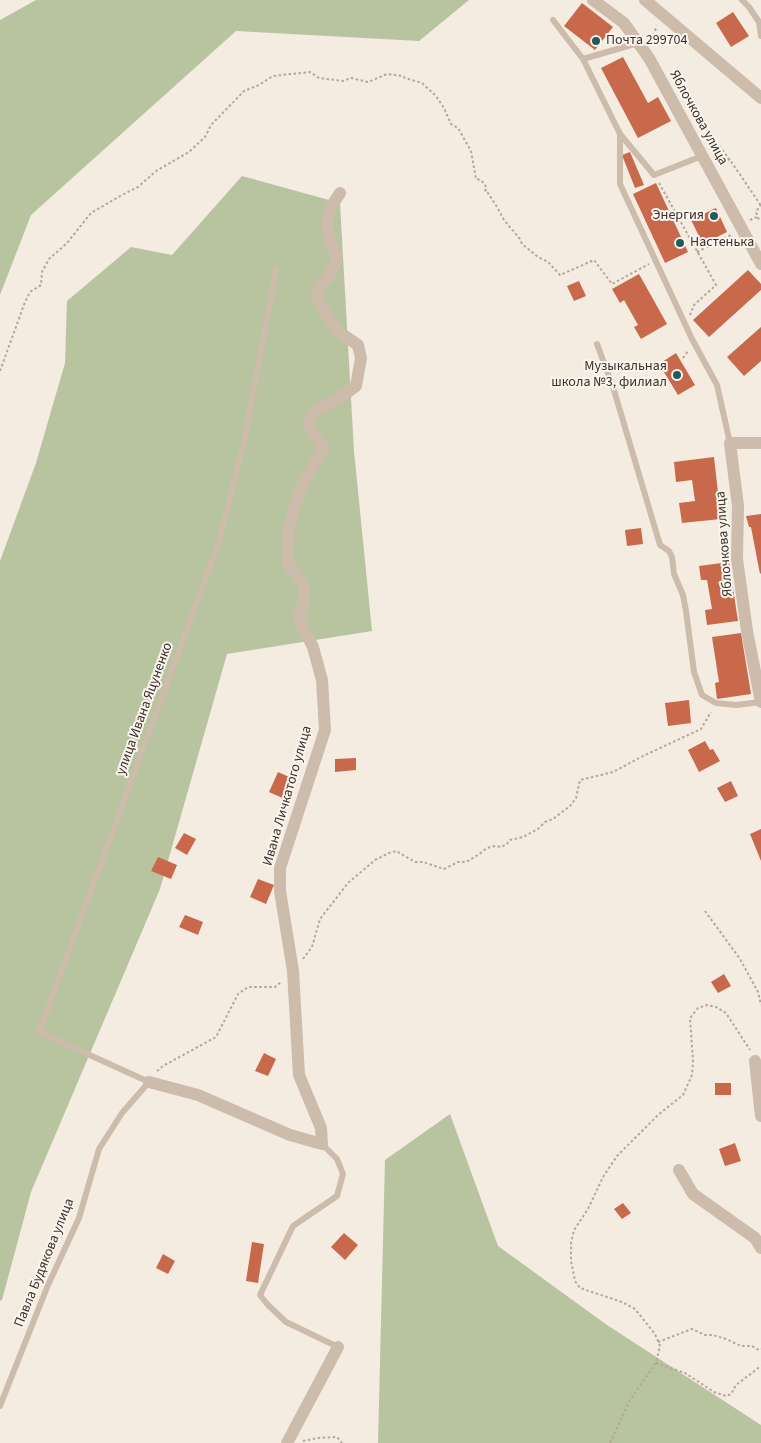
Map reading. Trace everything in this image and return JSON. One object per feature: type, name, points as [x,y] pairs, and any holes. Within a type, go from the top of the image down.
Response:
[{"type":"street","name":"Яблочкова улица","points":[[594,0],[624,23],[649,58],[761,264]]},
{"type":"street","points":[[645,0],[761,98]]},
{"type":"street","name":"Ивана Личкатого улица","points":[[322,1144],[321,1128],[299,1074],[293,969],[280,891],[280,868],[325,730],[322,680],[313,647],[299,619],[304,602],[304,586],[287,562],[289,527],[300,490],[323,448],[308,422],[314,412],[356,386],[361,358],[358,345],[336,330],[318,300],[318,288],[329,276],[337,260],[327,231],[329,210],[340,193]]},
{"type":"street","name":"Яблочкова улица","points":[[730,443],[738,506],[738,558],[748,631],[761,702]]},
{"type":"street","points":[[730,443],[761,443]]},
{"type":"street","points":[[756,1061],[761,1116]]},
{"type":"street","points":[[149,1082],[198,1095],[290,1135],[322,1144]]},
{"type":"street","points":[[679,1170],[693,1194],[755,1238],[761,1248]]},
{"type":"street","points":[[287,1443],[338,1347]]},
{"type":"lane","points":[[742,0],[759,22],[761,36]]},
{"type":"lane","points":[[553,20],[583,59],[620,134],[654,175],[702,156]]},
{"type":"lane","points":[[583,59],[638,43]]},
{"type":"lane","points":[[761,87],[761,98]]},
{"type":"lane","points":[[620,134],[620,184],[692,339],[717,385],[730,443]]},
{"type":"lane","name":"улица Ивана Яцуненко","points":[[149,1082],[39,1032],[219,542],[244,442],[276,270]]},
{"type":"lane","points":[[596,344],[613,387],[660,545],[669,551],[672,557],[674,574],[683,595],[694,672],[702,695],[716,703],[736,705],[761,702]]},
{"type":"lane","name":"Павла Будякова улица","points":[[0,1406],[48,1284],[79,1218],[99,1149],[122,1113],[149,1082]]},
{"type":"lane","points":[[322,1144],[336,1159],[343,1174],[337,1196],[293,1226],[260,1295],[286,1322],[338,1347]]},
{"type":"path","points":[[0,371],[25,302],[30,292],[41,284],[42,272],[49,259],[67,243],[91,213],[138,188],[156,171],[189,152],[206,136],[210,125],[244,91],[259,85],[273,76],[310,72],[319,78],[343,81],[351,78],[368,82],[387,74],[411,78],[422,83],[440,102],[451,124],[458,128],[470,151],[476,179],[481,180],[487,188],[486,191],[504,220],[522,244],[538,257],[548,262],[560,275],[594,260],[612,284],[655,260]]},
{"type":"path","points":[[702,156],[730,160],[761,204],[756,212],[761,220]]},
{"type":"path","points":[[654,175],[716,285],[694,305]]},
{"type":"path","points":[[697,252],[728,237]]},
{"type":"path","points":[[149,1082],[163,1066],[216,1036],[238,994],[248,988],[275,986],[287,977],[312,947],[320,919],[348,883],[375,860],[396,851],[415,862],[423,862],[444,869],[458,862],[466,862],[487,848],[501,847],[510,840],[523,837],[538,829],[545,822],[553,819],[570,806],[576,798],[580,780],[613,772],[701,729],[716,703]]},
{"type":"path","points":[[705,911],[740,958],[758,992],[761,1005]]},
{"type":"path","points":[[610,1443],[630,1400],[656,1363],[660,1346],[655,1334],[635,1309],[622,1302],[580,1288],[575,1281],[571,1261],[571,1243],[574,1230],[588,1209],[616,1156],[658,1115],[683,1095],[692,1076],[694,1060],[690,1018],[698,1008],[707,1005],[716,1007],[726,1013],[756,1061]]},
{"type":"path","points":[[658,1342],[692,1329],[705,1335],[726,1339],[741,1346],[752,1346],[759,1350],[761,1349]]},
{"type":"path","points":[[656,1363],[685,1373],[714,1392],[726,1396],[731,1394],[736,1384],[761,1366]]},
{"type":"path","points":[[296,1443],[316,1438],[337,1437],[342,1443]]},
{"type":"green space","points":[[36,0],[469,0],[419,41],[236,31],[31,215],[0,295],[0,20]]},
{"type":"green space","points":[[242,176],[340,203],[354,451],[372,631],[227,654],[160,889],[31,1192],[2,1300],[0,1301],[0,561],[36,463],[65,363],[67,301],[131,247],[172,255]]},
{"type":"green space","points":[[450,1114],[498,1246],[607,1325],[761,1425],[761,1443],[378,1443],[385,1160]]},
{"type":"building","points":[[582,3],[613,27],[595,50],[564,26]]},
{"type":"building","points":[[733,12],[749,36],[731,47],[716,23]]},
{"type":"building","points":[[623,57],[648,103],[658,97],[671,121],[638,138],[601,68]]},
{"type":"building","points":[[630,152],[644,185],[635,188],[622,155]]},
{"type":"building","points":[[656,183],[688,252],[665,263],[633,194]]},
{"type":"building","points":[[716,208],[727,232],[703,244],[691,220]]},
{"type":"building","points":[[748,270],[761,284],[761,290],[709,337],[693,320]]},
{"type":"building","points":[[639,274],[667,324],[641,339],[634,327],[638,325],[624,300],[620,303],[612,289]]},
{"type":"building","points":[[579,281],[586,296],[574,301],[567,286]]},
{"type":"building","points":[[761,327],[761,361],[744,376],[727,357]]},
{"type":"building","name":"Музыкальная школа №3, филиал","points":[[676,353],[695,385],[678,395],[659,364]]},
{"type":"building","points":[[714,457],[721,519],[682,523],[679,503],[695,501],[692,480],[676,482],[674,462]]},
{"type":"building","points":[[761,514],[760,574],[751,527],[749,527],[746,516]]},
{"type":"building","points":[[641,528],[643,544],[627,546],[625,530]]},
{"type":"building","points":[[729,562],[738,621],[707,625],[705,610],[712,609],[707,580],[701,580],[699,566]]},
{"type":"building","points":[[741,633],[751,694],[717,699],[715,683],[719,682],[712,637]]},
{"type":"building","points":[[689,700],[691,723],[668,726],[665,703]]},
{"type":"building","points":[[705,741],[710,750],[713,749],[720,761],[699,772],[688,750]]},
{"type":"building","points":[[356,758],[356,770],[335,772],[335,759]]},
{"type":"building","points":[[278,772],[296,780],[287,800],[269,792]]},
{"type":"building","points":[[731,781],[738,796],[725,802],[717,788]]},
{"type":"building","points":[[761,829],[761,861],[750,834]]},
{"type":"building","points":[[184,833],[196,839],[187,855],[175,848]]},
{"type":"building","points":[[158,857],[177,865],[171,879],[151,871]]},
{"type":"building","points":[[258,879],[274,885],[266,904],[250,897]]},
{"type":"building","points":[[185,915],[203,922],[198,935],[179,927]]},
{"type":"building","points":[[724,974],[731,986],[718,993],[711,982]]},
{"type":"building","points":[[264,1053],[276,1059],[268,1076],[255,1071]]},
{"type":"building","points":[[715,1083],[731,1083],[731,1095],[715,1095]]},
{"type":"building","points":[[735,1143],[741,1161],[725,1166],[719,1149]]},
{"type":"building","points":[[623,1203],[631,1213],[622,1219],[614,1209]]},
{"type":"building","points":[[344,1233],[358,1245],[345,1260],[331,1247]]},
{"type":"building","points":[[252,1242],[264,1244],[258,1283],[246,1281]]},
{"type":"building","points":[[163,1254],[175,1261],[168,1274],[156,1268]]},
{"type":"place","name":"Почта 299704","points":[[596,41]]},
{"type":"place","name":"Энергия","points":[[714,216]]},
{"type":"place","name":"Настенька","points":[[680,243]]},
{"type":"place","name":"Музыкальная школа №3, филиал","points":[[677,375]]}]
